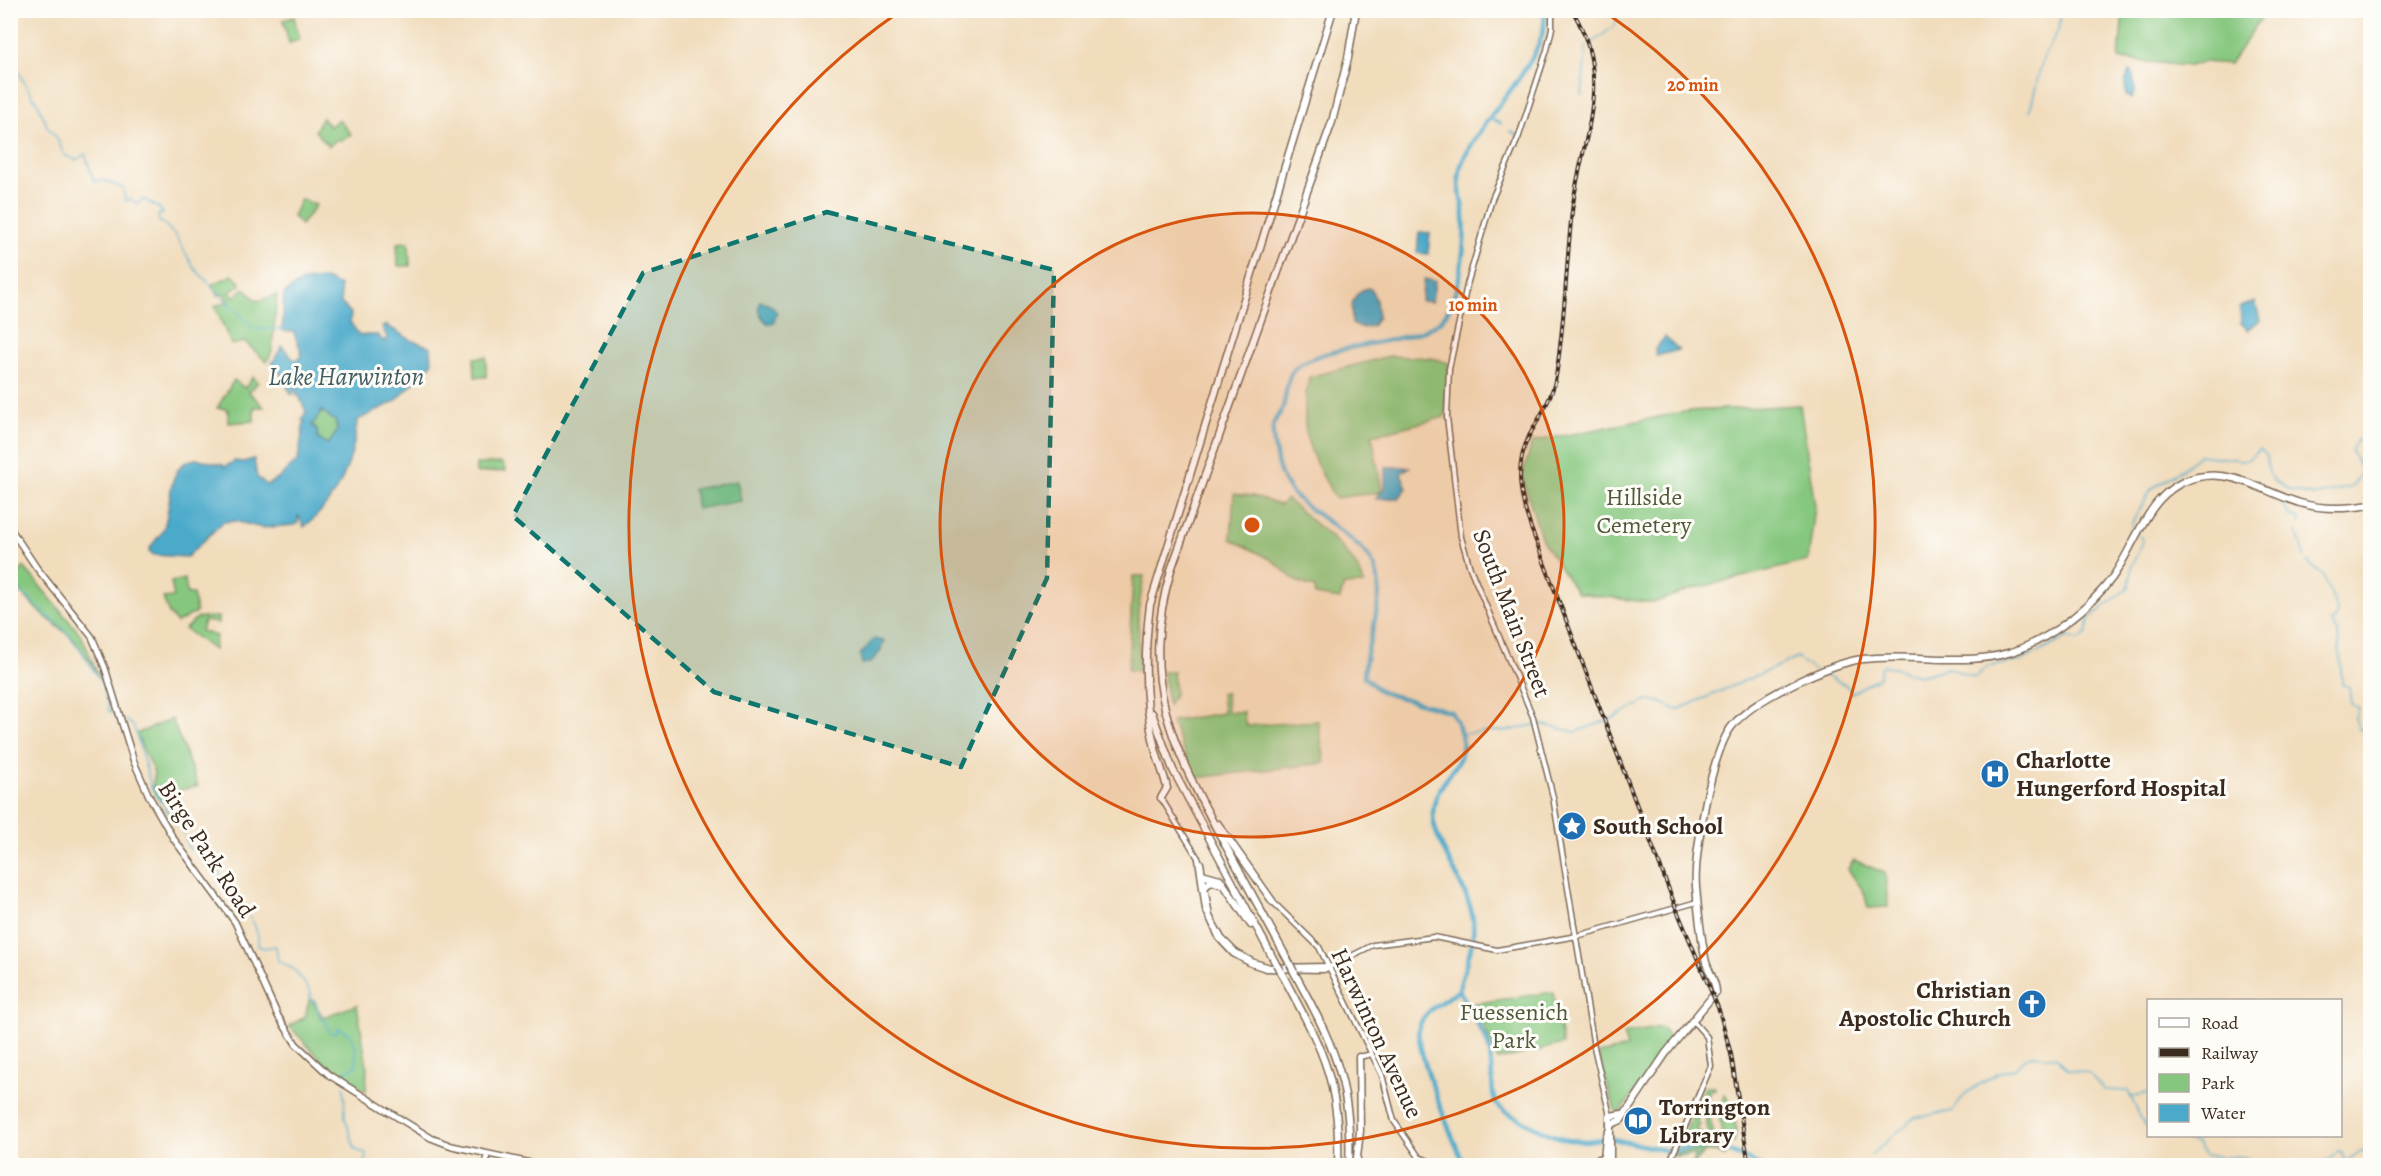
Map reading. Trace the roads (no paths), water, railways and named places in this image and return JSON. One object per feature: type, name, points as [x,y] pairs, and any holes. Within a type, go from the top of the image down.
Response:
[{"type":"highway","points":[[1161,798],[1167,788],[1154,746],[1146,681],[1147,630],[1156,582],[1334,10]]},
{"type":"highway","points":[[1349,1166],[1350,1118],[1344,1079],[1334,1049],[1195,789],[1175,745],[1163,702],[1159,660],[1160,614],[1179,548],[1324,148],[1343,83],[1356,10]]},
{"type":"highway","points":[[1592,1165],[1607,1147],[1622,1114],[1692,1020],[1713,996],[1716,988],[1705,959],[1696,861],[1721,745],[1732,725],[1751,709],[1818,673],[1862,659],[1989,657],[2020,649],[2049,634],[2091,601],[2114,575],[2150,510],[2165,493],[2184,481],[2208,475],[2230,477],[2294,501],[2319,507],[2344,509],[2370,505]]},
{"type":"highway","points":[[1146,681],[1154,720],[1173,770],[1320,1046],[1337,1102],[1338,1166]]},
{"type":"highway","points":[[1195,789],[1257,882],[1273,902]]},
{"type":"highway","points":[[1203,874],[1217,877],[1267,948]]},
{"type":"highway","points":[[1206,886],[1215,881],[1226,888]]},
{"type":"highway","points":[[1356,1166],[1360,1131],[1359,1057]]},
{"type":"highway","points":[[1610,1116],[1622,1114]]},
{"type":"highway","name":"South Main Street","points":[[1607,1147],[1610,1116]]},
{"type":"main road","name":"South Main Street","points":[[1552,10],[1552,33],[1519,136],[1492,199],[1467,285],[1449,369],[1447,400],[1461,537],[1470,568],[1535,724],[1562,841],[1594,1047],[1610,1116]]},
{"type":"main road","name":"Birge Park Road","points":[[10,528],[36,567],[92,637],[105,668],[134,762],[150,796],[173,838],[235,922],[288,1033],[318,1066],[431,1138],[452,1146],[544,1166]]},
{"type":"main road","points":[[1161,798],[1198,859],[1206,886],[1212,921],[1222,938],[1236,952],[1254,962],[1270,967],[1328,967]]},
{"type":"main road","points":[[1203,874],[1209,922],[1219,939],[1233,954],[1266,969],[1324,970],[1373,945],[1434,937],[1497,950],[1577,936],[1698,902]]},
{"type":"main road","name":"Harwinton Avenue","points":[[1273,902],[1318,947],[1382,1075],[1394,1121],[1422,1161],[1430,1163]]},
{"type":"main road","points":[[1668,1166],[1711,1066],[1707,1037],[1692,1020]]},
{"type":"main road","points":[[1359,1057],[1371,1054]]},
{"type":"main road","points":[[1607,1147],[1611,1166]]},
{"type":"main road","points":[[485,1166],[487,1153]]},
{"type":"water","points":[[2129,71],[2133,73],[2135,91],[2131,98],[2126,96],[2125,83]]},
{"type":"water","points":[[1419,232],[1430,233],[1428,254],[1417,253]]},
{"type":"water","name":"Lake Harwinton","points":[[325,279],[340,286],[341,303],[351,313],[350,322],[359,335],[378,335],[384,342],[387,337],[382,327],[386,325],[411,340],[431,347],[432,364],[396,401],[358,420],[351,456],[342,480],[321,511],[304,527],[298,515],[298,523],[295,525],[262,528],[235,521],[223,522],[187,557],[153,555],[149,551],[162,532],[173,481],[182,465],[199,459],[222,464],[224,467],[235,461],[243,462],[254,459],[257,477],[267,485],[279,478],[298,460],[304,422],[302,420],[306,411],[299,396],[296,395],[297,385],[292,395],[287,387],[289,383],[272,364],[282,346],[294,360],[300,358],[300,348],[294,332],[282,331],[284,294],[302,281]],"holes":[[[322,411],[336,422],[337,432],[328,444],[318,439],[317,429],[312,425]]]},
{"type":"water","points":[[1424,279],[1435,281],[1432,302],[1421,301]]},
{"type":"water","points":[[1367,288],[1371,289],[1376,300],[1378,317],[1372,326],[1361,328],[1352,324],[1352,308],[1357,294]]},
{"type":"water","points":[[760,301],[772,306],[777,313],[774,322],[769,324],[762,317],[759,310]]},
{"type":"water","points":[[2255,302],[2260,320],[2248,330],[2241,323],[2240,307]]},
{"type":"water","points":[[1665,337],[1679,350],[1656,356],[1655,349]]},
{"type":"water","points":[[1385,467],[1410,467],[1401,473],[1407,488],[1399,498],[1376,499],[1385,487]]},
{"type":"water","points":[[874,639],[884,641],[880,652],[870,663],[862,664],[860,655]]},
{"type":"waterway","points":[[1459,990],[1472,943],[1472,914],[1469,902],[1437,835],[1433,812],[1436,798],[1461,756],[1463,744],[1460,730],[1451,712],[1381,692],[1364,677],[1379,592],[1374,566],[1357,544],[1308,508],[1290,491],[1278,467],[1273,429],[1283,407],[1290,376],[1300,365],[1336,351],[1426,330],[1440,321],[1447,312],[1457,287],[1463,256],[1464,216],[1459,183],[1462,163],[1470,146],[1512,88],[1537,48],[1544,28],[1544,10]]},
{"type":"waterway","points":[[2049,48],[2059,28],[2061,10]]},
{"type":"waterway","points":[[1591,44],[1614,26],[1618,18]]},
{"type":"waterway","points":[[1582,95],[1586,46]]},
{"type":"waterway","points":[[2029,111],[2047,50]]},
{"type":"waterway","points":[[10,59],[39,106],[47,126],[57,138],[64,155],[76,160],[85,154],[94,181],[102,180],[123,188],[125,201],[131,199],[137,204],[143,199],[159,208],[163,214],[158,215],[159,222],[176,236],[194,268],[254,329],[282,329]]},
{"type":"waterway","points":[[1489,117],[1501,124]]},
{"type":"waterway","points":[[1510,131],[1517,135]]},
{"type":"waterway","points":[[2136,533],[2132,531],[2132,523],[2151,489],[2183,469],[2199,455],[2247,460],[2260,449],[2265,454],[2269,473],[2274,481],[2290,490],[2313,496],[2351,487],[2367,466],[2359,465],[2351,451],[2357,440],[2364,442],[2370,439]]},
{"type":"waterway","points":[[2281,502],[2289,515],[2299,520],[2299,524]]},
{"type":"waterway","points":[[2297,533],[2305,558]]},
{"type":"waterway","points":[[1822,674],[1846,685],[1852,693],[1879,677],[1881,667],[1884,665],[1919,676],[1949,668],[1975,678],[1986,667],[2021,661],[2068,637],[2079,640],[2087,634],[2089,619],[2129,587],[2132,565],[2143,542],[2140,536]]},
{"type":"waterway","points":[[2307,562],[2323,575],[2337,609],[2336,618],[2331,622],[2338,631],[2342,684],[2349,687],[2351,704],[2358,708],[2355,718],[2359,730],[2370,726]]},
{"type":"waterway","points":[[10,578],[21,592],[66,632],[81,650],[102,684],[109,711],[118,716]]},
{"type":"waterway","points":[[1460,734],[1511,730],[1539,724],[1576,732],[1611,719],[1647,701],[1658,701],[1677,710],[1797,658],[1815,671]]},
{"type":"waterway","points":[[123,718],[134,727],[152,789],[171,816],[183,827],[188,848],[218,868],[220,876],[251,918],[258,937],[258,946],[264,948],[276,946],[278,962],[294,970],[301,978],[311,993],[310,1000],[315,1001],[321,1019],[325,1020],[330,1033],[336,1033],[338,1028],[351,1035],[356,1049],[356,1066],[346,1071],[345,1082]]},
{"type":"waterway","points":[[1459,990],[1486,1039],[1490,1051],[1493,1094],[1496,1104],[1504,1111],[1549,1134],[1568,1140],[1587,1141],[1608,1138],[1669,1151],[1712,1144],[1762,1166]]},
{"type":"waterway","points":[[1459,990],[1425,1015],[1419,1027],[1419,1038],[1428,1074],[1465,1166]]},
{"type":"waterway","points":[[1871,1155],[1914,1118],[1953,1111],[1965,1094],[1997,1073],[2014,1069],[2025,1058],[2033,1055],[2056,1057],[2068,1069],[2089,1073],[2104,1090],[2128,1091],[2147,1127]]},
{"type":"waterway","points":[[344,1087],[345,1117],[355,1149],[367,1155],[364,1166]]},
{"type":"waterway","points":[[2130,1097],[2147,1093]]},
{"type":"waterway","points":[[2177,1137],[2197,1144],[2205,1156],[2248,1158],[2258,1166]]},
{"type":"waterway","points":[[2323,1163],[2338,1151],[2341,1151],[2345,1162],[2361,1151],[2370,1151]]},
{"type":"railway","points":[[1572,10],[1585,36],[1591,61],[1592,110],[1572,211],[1556,376],[1549,400],[1524,448],[1520,482],[1531,528],[1676,908],[1719,1010],[1731,1054],[1749,1166]]},
{"type":"place","name":"Charlotte Hungerford Hospital","points":[[1995,774]]},
{"type":"place","name":"South School","points":[[1572,826]]},
{"type":"place","name":"Christian Apostolic Church","points":[[2032,1004]]},
{"type":"place","name":"Torrington Library","points":[[1638,1121]]},
{"type":"park label","name":"Hillside Cemetery","points":[[1644,511]]},
{"type":"park label","name":"Fuessenich Park","points":[[1514,1026]]}]
